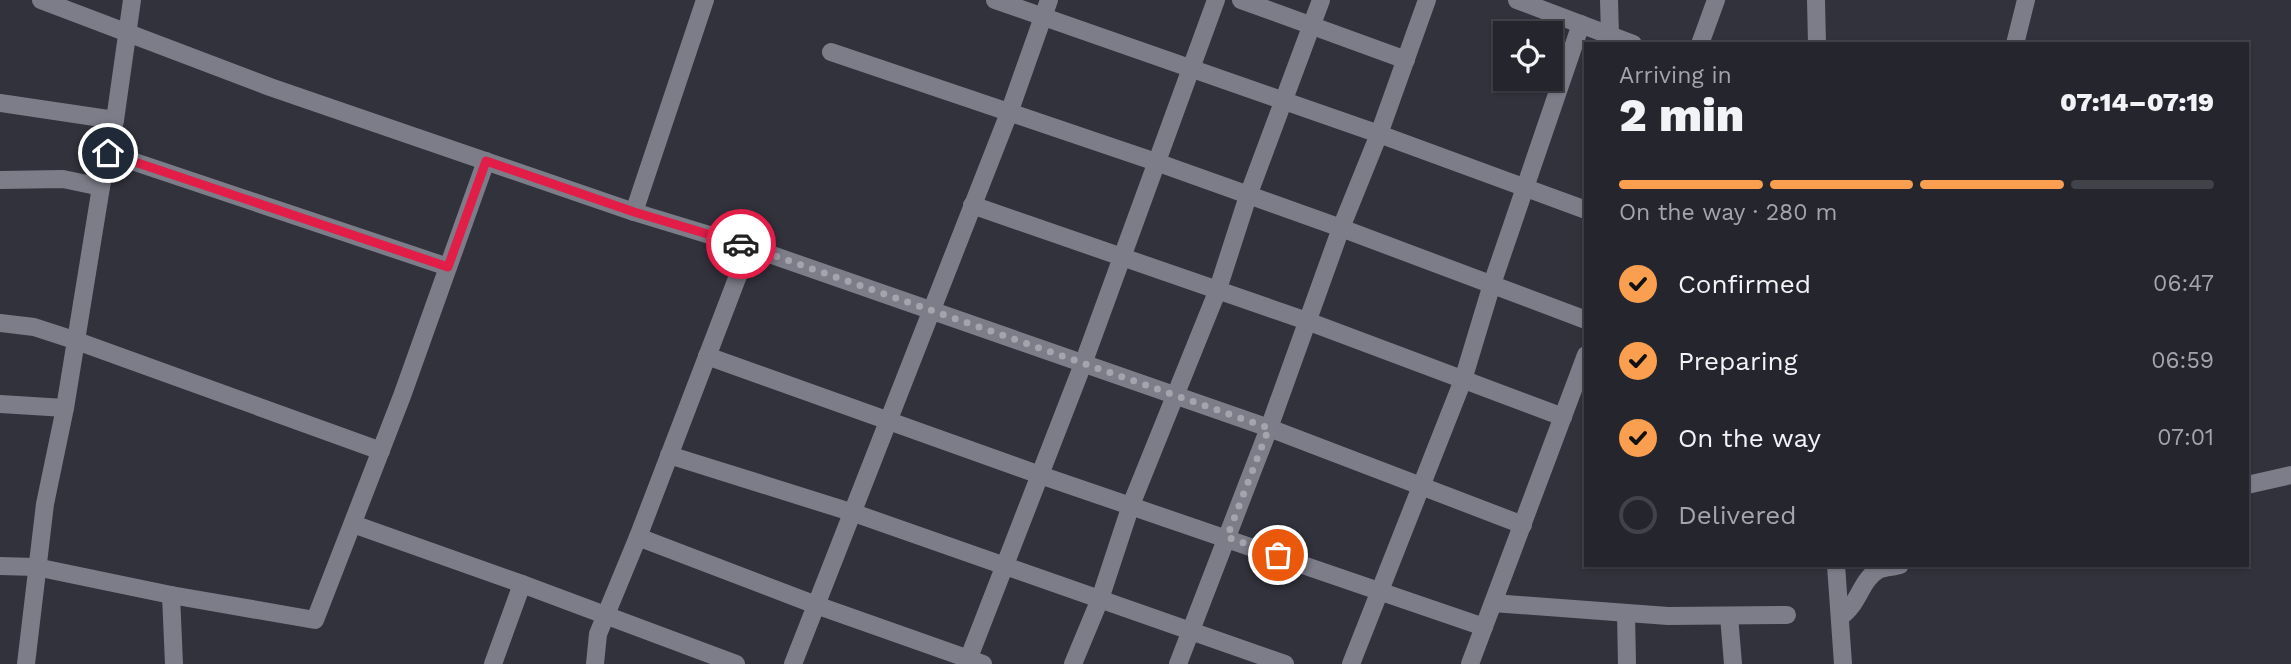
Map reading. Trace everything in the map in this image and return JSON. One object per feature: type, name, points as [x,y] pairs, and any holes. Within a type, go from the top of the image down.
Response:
[{"type":"street","points":[[41,0],[270,87],[634,212],[750,247],[1269,428],[1523,526]]},
{"type":"street","points":[[26,664],[45,504],[65,408],[74,340],[115,120],[132,0]]},
{"type":"street","points":[[634,212],[705,0]]},
{"type":"street","points":[[995,0],[1046,9],[1191,69],[1584,209]]},
{"type":"street","points":[[638,537],[975,662],[1003,566],[1083,364],[1216,0]]},
{"type":"street","points":[[1241,0],[1406,60]]},
{"type":"street","points":[[1073,664],[1100,600],[1131,505],[1217,292],[1248,196],[1321,0]]},
{"type":"street","points":[[1178,664],[1269,428],[1340,228],[1379,134],[1427,0]]},
{"type":"street","points":[[1517,0],[1628,42]]},
{"type":"street","points":[[1609,0],[1610,35]]},
{"type":"street","points":[[1701,42],[1716,0]]},
{"type":"street","points":[[1816,0],[1817,42]]},
{"type":"street","points":[[2015,42],[2025,0]]},
{"type":"street","points":[[793,664],[1009,113],[1046,9]]},
{"type":"street","points":[[1351,664],[1462,380],[1581,24]]},
{"type":"street","points":[[831,52],[1156,162],[1584,319]]},
{"type":"street","points":[[0,103],[115,120]]},
{"type":"street","points":[[108,153],[448,267]]},
{"type":"street","points":[[0,566],[36,567],[172,595],[316,620],[381,451],[486,161]]},
{"type":"street","points":[[0,180],[63,179],[101,187]]},
{"type":"street","points":[[972,205],[1307,321],[1563,417]]},
{"type":"street","points":[[596,664],[598,634],[605,615],[638,537],[750,247]]},
{"type":"street","points":[[0,323],[34,327],[74,340],[381,451]]},
{"type":"street","points":[[707,356],[888,422],[1484,627]]},
{"type":"street","points":[[1470,664],[1584,360]]},
{"type":"street","points":[[0,404],[65,408]]},
{"type":"street","points":[[669,454],[853,513],[1285,664]]},
{"type":"street","points":[[2249,485],[2291,475]]},
{"type":"street","points":[[352,524],[736,664]]},
{"type":"street","points":[[1836,567],[1843,664]]},
{"type":"street","points":[[1840,617],[1851,610],[1863,586],[1878,570],[1891,567]]},
{"type":"street","points":[[493,664],[522,584]]},
{"type":"street","points":[[172,595],[174,664]]},
{"type":"street","points":[[1493,603],[1668,616],[1787,615]]},
{"type":"street","points":[[1626,613],[1628,664]]},
{"type":"street","points":[[1730,616],[1733,664]]},
{"type":"way so far","points":[[741,244],[1269,428],[1227,537],[1278,555]]},
{"type":"route","points":[[108,153],[448,267],[486,161],[634,212],[741,244]]}]
